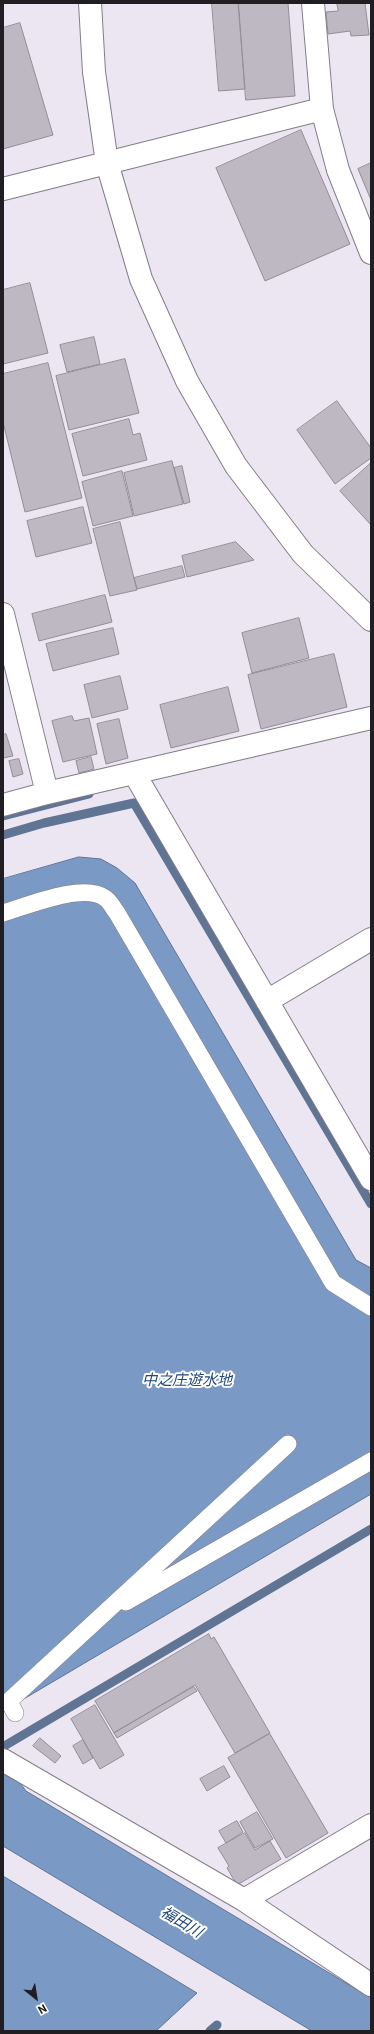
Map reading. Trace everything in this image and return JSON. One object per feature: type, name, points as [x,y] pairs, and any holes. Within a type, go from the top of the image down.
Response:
[{"type":"street","points":[[90,3],[94,72],[107,163],[141,279],[187,381],[236,466],[303,554],[371,620]]},
{"type":"street","points":[[313,3],[322,109],[338,170],[371,253]]},
{"type":"street","points":[[3,189],[322,109]]},
{"type":"street","points":[[3,614],[47,793]]},
{"type":"street","points":[[3,805],[47,793],[371,718]]},
{"type":"street","points":[[134,773],[371,1179]]},
{"type":"street","points":[[267,1001],[371,939]]},
{"type":"street","points":[[3,1760],[244,1900],[371,1985]]},
{"type":"street","points":[[244,1900],[371,1825]]},
{"type":"lane","points":[[3,913],[77,891],[92,892],[105,898],[117,913],[333,1283],[371,1307]]},
{"type":"lane","points":[[15,1713],[9,1701],[288,1444]]},
{"type":"lane","points":[[98,1618],[371,1461]]},
{"type":"water","name":"中之庄遊水地","points":[[79,857],[101,859],[117,868],[135,883],[356,1260],[371,1268],[371,1494],[22,1700],[3,1696],[3,879]]},
{"type":"water","name":"福田川","points":[[3,1774],[20,1783],[26,1791],[371,1998],[371,2031],[312,2031],[3,1846]]},
{"type":"water","points":[[3,1876],[197,1993],[156,2031],[3,2031]]},
{"type":"building","points":[[212,3],[238,3],[245,89],[219,91]]},
{"type":"building","points":[[239,3],[288,3],[295,96],[246,100]]},
{"type":"building","points":[[337,3],[365,3],[369,35],[351,36],[350,31],[328,34],[326,12],[338,11]]},
{"type":"building","points":[[20,23],[53,135],[3,149],[3,28]]},
{"type":"building","points":[[301,130],[350,244],[265,281],[216,168]]},
{"type":"building","points":[[371,163],[371,200],[358,169]]},
{"type":"building","points":[[30,283],[48,353],[3,364],[3,290]]},
{"type":"building","points":[[94,337],[100,364],[67,372],[60,345]]},
{"type":"building","points":[[125,359],[139,413],[69,430],[56,376]]},
{"type":"building","points":[[48,363],[82,498],[25,512],[3,422],[3,374]]},
{"type":"building","points":[[337,401],[371,448],[371,458],[335,484],[297,430]]},
{"type":"building","points":[[129,419],[133,435],[140,433],[147,460],[83,476],[72,434]]},
{"type":"building","points":[[172,461],[183,504],[134,516],[124,473]]},
{"type":"building","points":[[371,463],[371,525],[340,491]]},
{"type":"building","points":[[182,466],[190,502],[184,504],[174,468]]},
{"type":"building","points":[[122,471],[133,516],[93,526],[82,482]]},
{"type":"building","points":[[83,507],[92,543],[36,557],[27,521]]},
{"type":"building","points":[[120,522],[137,590],[110,596],[93,529]]},
{"type":"building","points":[[236,542],[254,560],[187,577],[182,556]]},
{"type":"building","points":[[182,566],[185,577],[137,589],[134,578]]},
{"type":"building","points":[[105,595],[112,622],[39,641],[32,614]]},
{"type":"building","points":[[299,618],[309,658],[252,673],[242,633]]},
{"type":"building","points":[[113,628],[119,654],[53,671],[46,644]]},
{"type":"building","points":[[334,654],[347,707],[261,729],[248,675]]},
{"type":"building","points":[[120,676],[128,709],[92,718],[84,685]]},
{"type":"building","points":[[228,687],[239,731],[171,748],[160,705]]},
{"type":"building","points":[[72,716],[74,721],[89,718],[97,754],[63,762],[52,721]]},
{"type":"building","points":[[119,719],[128,758],[106,764],[97,724]]},
{"type":"building","points":[[6,734],[13,756],[3,758],[3,735]]},
{"type":"building","points":[[91,757],[94,769],[79,773],[76,761]]},
{"type":"building","points":[[19,759],[23,774],[13,777],[9,761]]},
{"type":"building","points":[[209,1634],[211,1639],[214,1637],[270,1733],[235,1753],[195,1685],[114,1733],[95,1701]]},
{"type":"building","points":[[194,1687],[197,1691],[117,1738],[114,1733]]},
{"type":"building","points":[[95,1705],[124,1755],[100,1769],[71,1719]]},
{"type":"building","points":[[270,1734],[328,1833],[286,1858],[228,1758]]},
{"type":"building","points":[[40,1738],[61,1756],[55,1763],[33,1746]]},
{"type":"building","points":[[83,1740],[93,1758],[83,1764],[73,1746]]},
{"type":"building","points":[[224,1766],[230,1777],[207,1791],[200,1779]]},
{"type":"building","points":[[257,1812],[273,1839],[255,1848],[240,1822]]},
{"type":"building","points":[[237,1821],[243,1832],[226,1843],[219,1831]]},
{"type":"building","points":[[245,1833],[255,1850],[270,1841],[281,1859],[237,1885],[227,1868],[229,1866],[218,1848]]},
{"type":"waterway","points":[[3,816],[89,794]]},
{"type":"waterway","points":[[3,835],[44,823],[134,803],[371,1204]]},
{"type":"waterway","points":[[6,1745],[371,1529]]},
{"type":"waterway","points":[[210,2031],[217,2025]]}]
